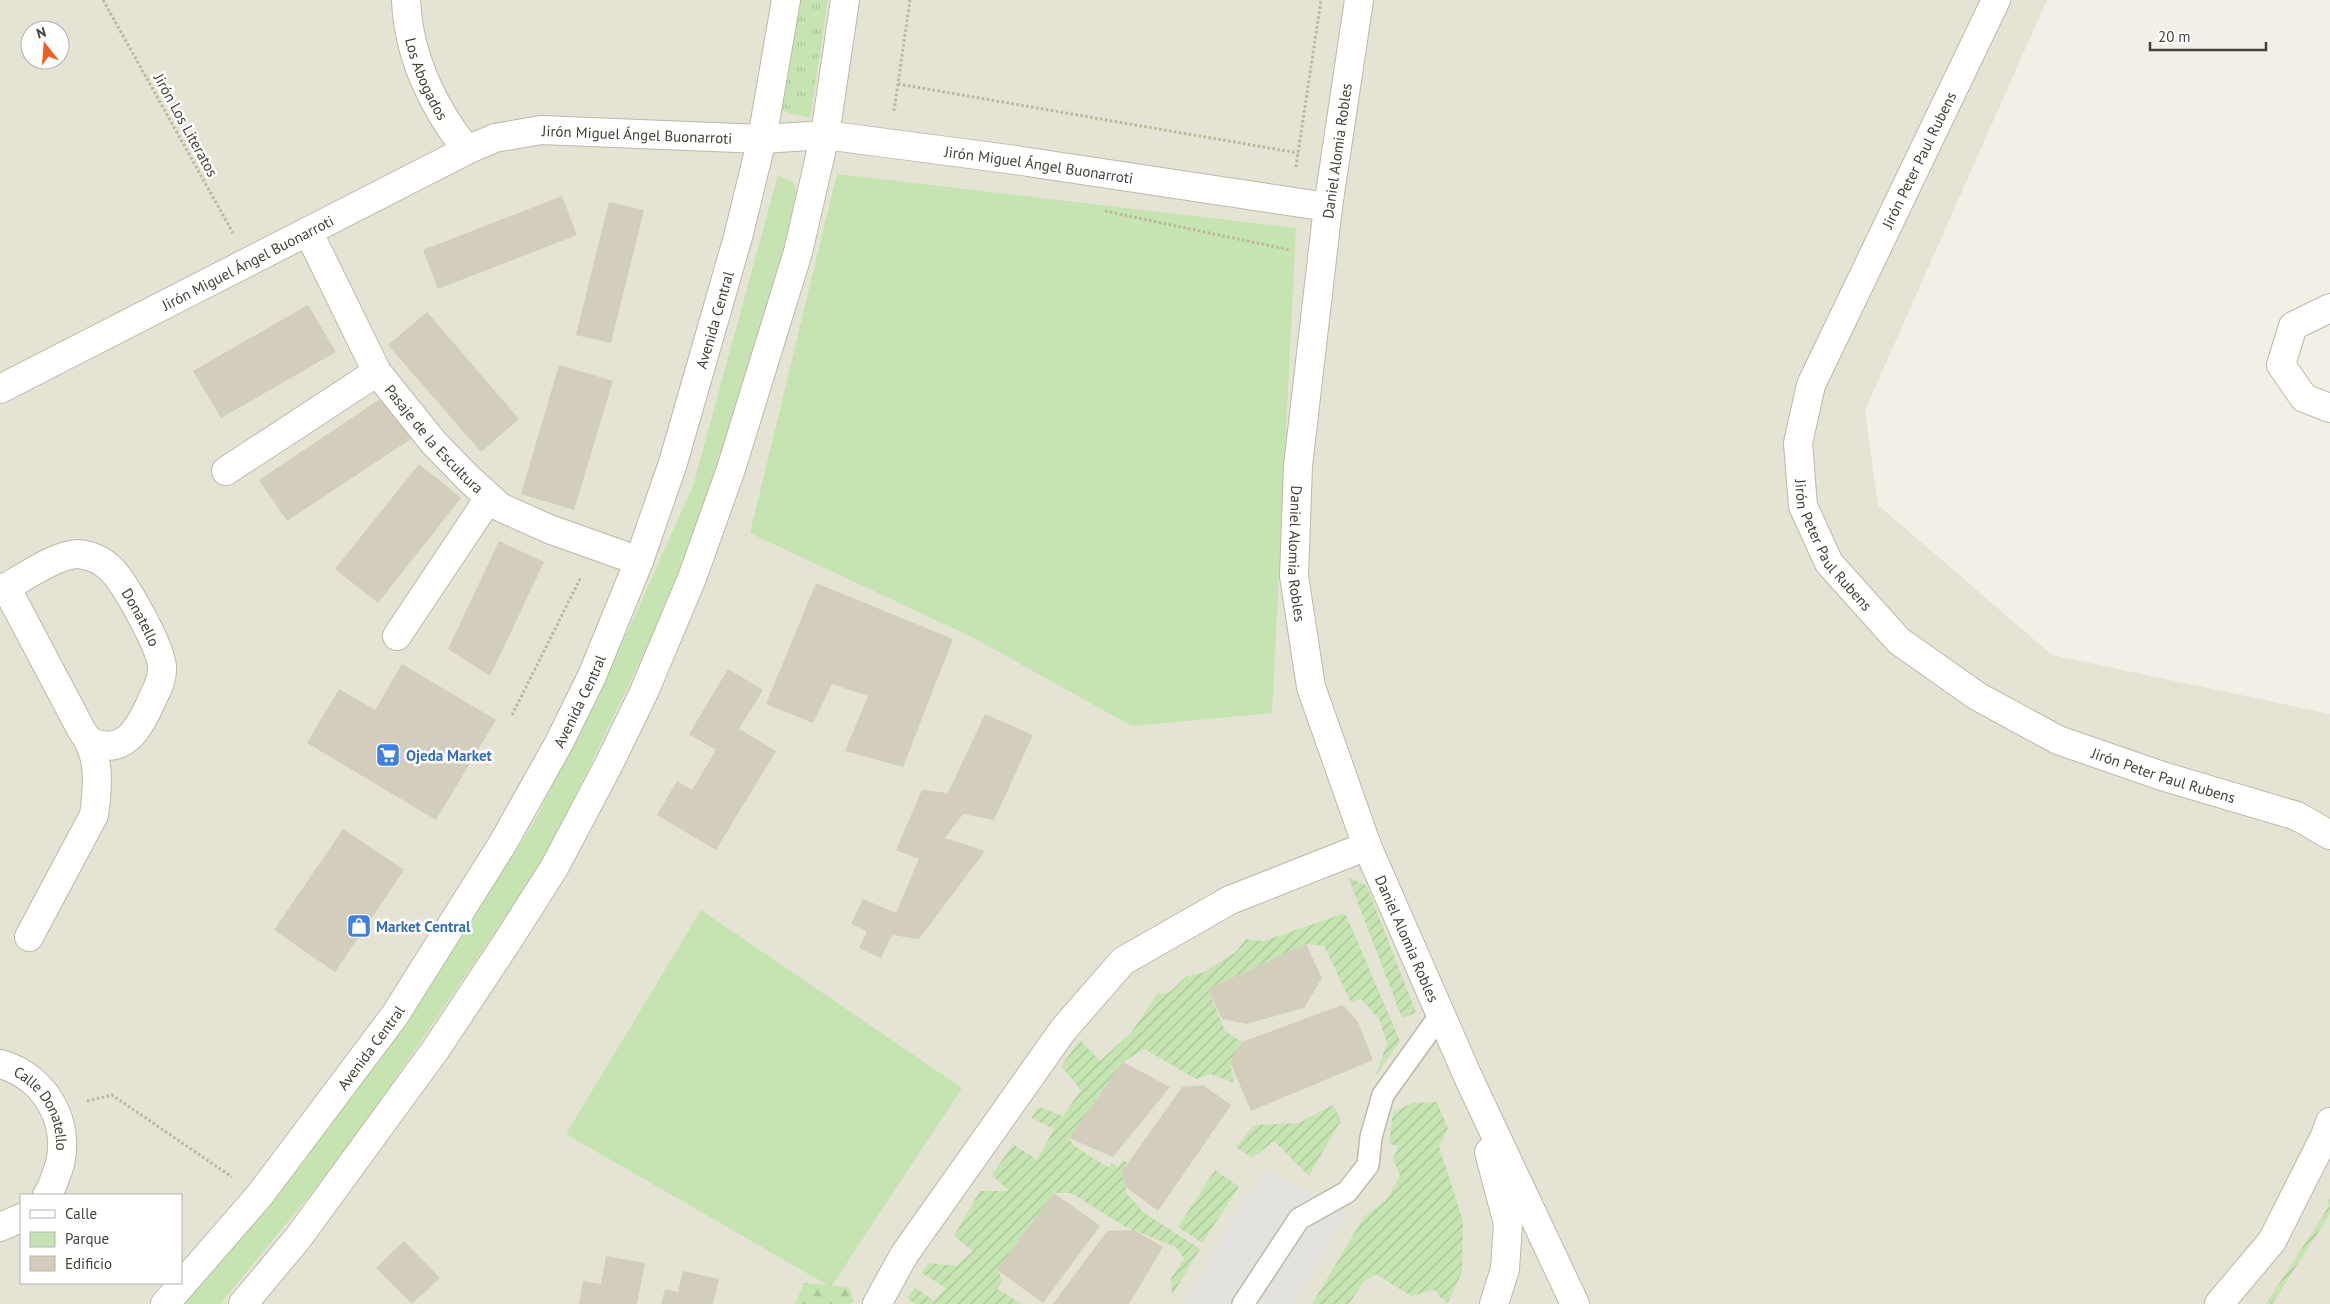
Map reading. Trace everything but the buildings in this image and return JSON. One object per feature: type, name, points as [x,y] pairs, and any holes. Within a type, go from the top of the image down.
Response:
[{"type":"street","name":"Los Abogados","points":[[406,0],[407,25],[412,48],[422,73],[447,126],[467,150]]},
{"type":"street","name":"Avenida Central","points":[[165,1304],[259,1196],[395,1015],[503,843],[559,743],[592,676],[638,561],[673,463],[738,237],[762,139],[786,0]]},
{"type":"street","points":[[243,1304],[298,1238],[436,1049],[554,868],[608,766],[644,692],[692,578],[731,469],[798,252],[826,135],[845,0]]},
{"type":"street","name":"Daniel Alomia Robles","points":[[1359,0],[1328,207],[1298,466],[1294,576],[1311,687],[1367,846],[1469,1079],[1574,1304]]},
{"type":"street","name":"Jirón Peter Paul Rubens","points":[[1996,0],[1811,385],[1798,443],[1803,506],[1829,563],[1899,641],[1977,696],[2058,740],[2162,776],[2297,816],[2330,835]]},
{"type":"street","name":"Jirón Miguel Ángel Buonarroti","points":[[0,389],[467,150],[495,138],[541,130],[762,139],[826,135],[1328,207]]},
{"type":"street","name":"Pasaje de la Escultura","points":[[308,231],[377,372],[434,443],[489,498],[500,508],[550,529],[638,561]]},
{"type":"street","points":[[2330,308],[2294,326],[2281,365],[2304,398],[2330,408]]},
{"type":"street","points":[[226,471],[377,372]]},
{"type":"street","points":[[397,636],[489,498]]},
{"type":"street","name":"Donatello","points":[[29,937],[94,815],[97,792],[96,765],[91,742],[82,731],[3,589],[64,556],[79,554],[99,559],[112,570],[151,634],[161,660],[161,680],[143,720],[125,741],[103,747],[91,742]]},
{"type":"street","points":[[877,1304],[904,1255],[1062,1030],[1123,961],[1230,900],[1367,846]]},
{"type":"street","name":"Calle Donatello","points":[[0,1064],[15,1068],[38,1085],[55,1109],[63,1137],[60,1166],[47,1194]]},
{"type":"street","name":"Daniel Alomia Robles","points":[[1469,1079],[1508,1224],[1505,1269],[1494,1304]]},
{"type":"street","points":[[2219,1304],[2272,1241],[2328,1132]]},
{"type":"street","points":[[0,1227],[20,1218]]},
{"type":"lane","points":[[1243,1304],[1299,1219],[1347,1192],[1368,1165],[1371,1137],[1383,1095],[1441,1014]]},
{"type":"path","name":"Jirón Los Literatos","points":[[103,0],[249,262]]},
{"type":"path","points":[[889,143],[910,0]]},
{"type":"path","points":[[1286,250],[1290,202],[1321,0]]},
{"type":"path","points":[[898,84],[1298,152]]},
{"type":"path","points":[[512,715],[596,546]]},
{"type":"path","points":[[55,1109],[112,1095],[259,1196]]},
{"type":"shaded area","points":[[0,0],[2047,0],[1865,410],[1878,505],[2052,655],[2330,714],[2330,1304],[0,1304]]},
{"type":"shaded area","points":[[1264,1169],[1348,1212],[1293,1304],[1182,1304]]},
{"type":"green space","points":[[798,0],[828,0],[810,118],[782,111]]},
{"type":"green space","points":[[837,174],[1296,228],[1272,713],[1132,726],[974,638],[750,533]]},
{"type":"green space","points":[[778,175],[795,184],[797,206],[708,504],[656,628],[546,857],[347,1150],[220,1304],[183,1304],[372,1067],[534,823],[634,618],[693,486]]},
{"type":"green space","points":[[1348,877],[1367,886],[1416,1013],[1402,1018]]},
{"type":"green space","points":[[701,910],[962,1088],[831,1287],[566,1134]]},
{"type":"green space","points":[[1345,913],[1400,1041],[1376,1075],[1387,1043],[1379,1019],[1361,999],[1351,1002],[1324,946],[1306,944],[1208,989],[1225,1031],[1242,1042],[1230,1062],[1234,1083],[1211,1074],[1196,1079],[1145,1049],[1123,1062],[1069,1138],[1073,1145],[1109,1168],[1112,1163],[1118,1167],[1123,1160],[1128,1163],[1122,1173],[1127,1194],[1143,1212],[1200,1249],[1172,1295],[1171,1278],[1184,1259],[1176,1247],[1126,1227],[1071,1193],[1054,1193],[997,1270],[1003,1281],[997,1289],[1022,1304],[915,1304],[907,1298],[915,1287],[934,1301],[946,1288],[922,1273],[928,1263],[957,1266],[973,1251],[954,1236],[980,1191],[1009,1191],[992,1175],[1013,1144],[1037,1160],[1054,1129],[1031,1118],[1039,1107],[1063,1116],[1081,1090],[1061,1066],[1080,1040],[1100,1061],[1131,1033],[1157,994],[1170,992],[1187,976],[1202,973],[1236,952],[1246,939],[1264,941]]},
{"type":"green space","points":[[1437,1102],[1448,1129],[1439,1146],[1463,1221],[1462,1272],[1448,1303],[1435,1290],[1411,1296],[1376,1274],[1364,1281],[1349,1304],[1312,1304],[1364,1217],[1386,1200],[1400,1176],[1393,1159],[1399,1146],[1389,1144],[1393,1112],[1413,1103]]},
{"type":"green space","points":[[1333,1105],[1341,1120],[1309,1176],[1274,1141],[1252,1158],[1236,1147],[1254,1125],[1299,1123]]},
{"type":"green space","points":[[1215,1170],[1239,1187],[1202,1243],[1178,1227]]},
{"type":"green space","points":[[2327,1199],[2330,1199],[2330,1214],[2272,1304],[2266,1304],[2329,1206]]},
{"type":"green space","points":[[804,1283],[849,1287],[854,1302],[849,1304],[795,1304]]},
{"type":"place","name":"Ojeda Market","points":[[388,755]]},
{"type":"place","name":"Market Central","points":[[359,926]]}]
